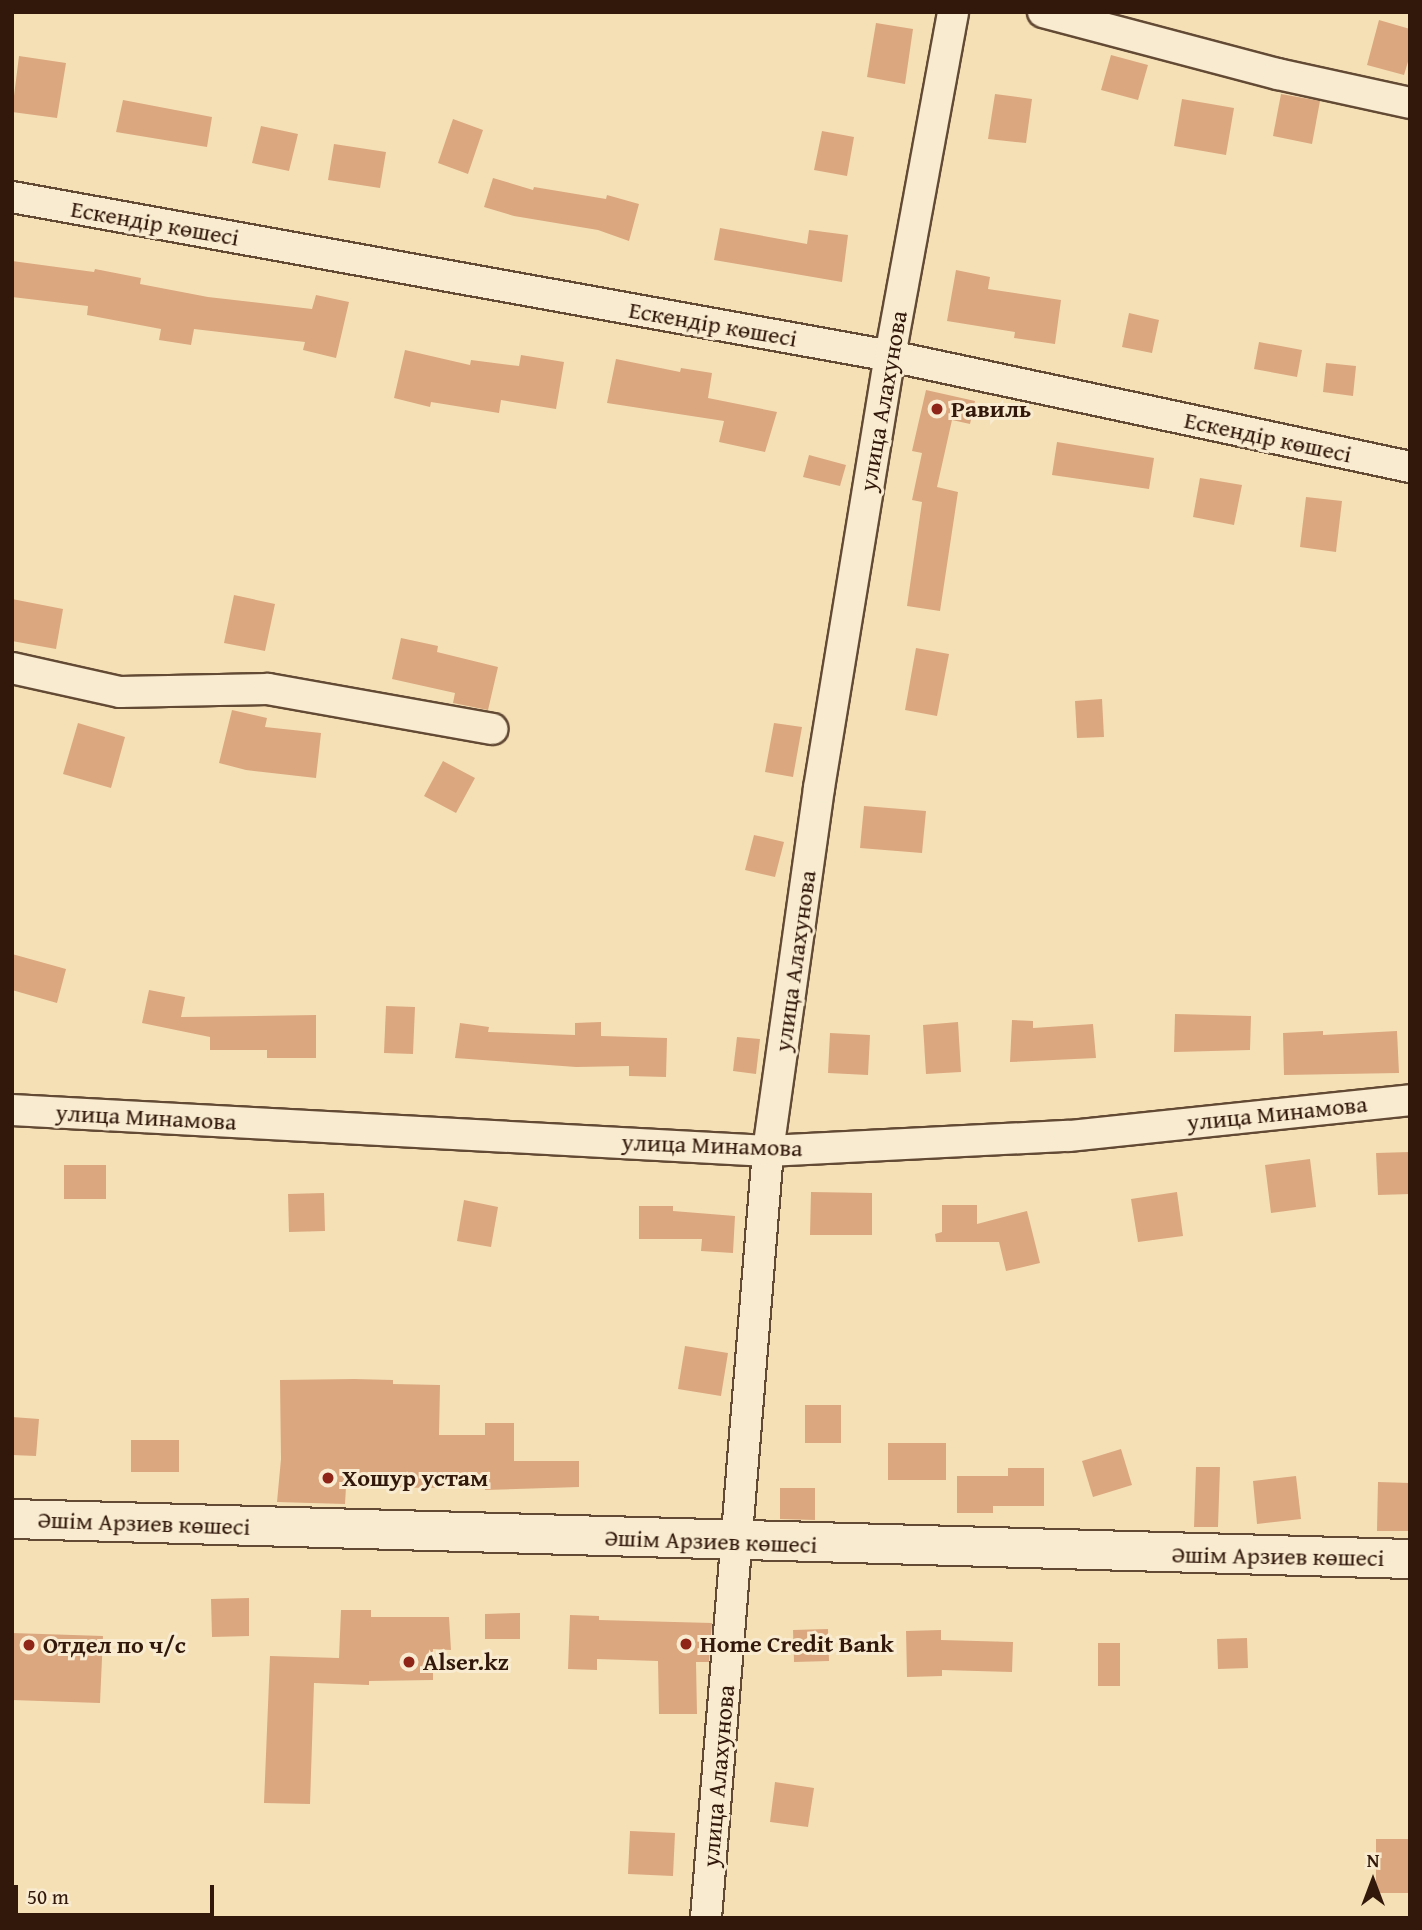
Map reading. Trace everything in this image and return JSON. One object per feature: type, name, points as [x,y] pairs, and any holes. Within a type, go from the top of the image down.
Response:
[{"type":"main road","name":"Әшім Арзиев көшесі","points":[[12,1519],[737,1542],[1410,1559]]},
{"type":"street","name":"улица Алахунова","points":[[706,1918],[768,1151],[819,788],[890,356],[953,12]]},
{"type":"street","points":[[1043,12],[1278,74],[1410,103]]},
{"type":"street","name":"Ескендір көшесі","points":[[12,197],[890,356],[1410,467]]},
{"type":"street","points":[[12,668],[120,692],[268,689],[492,729]]},
{"type":"street","name":"улица Минамова","points":[[12,1110],[768,1151],[1069,1136],[1410,1100]]},
{"type":"building","points":[[1379,20],[1410,29],[1410,55],[1404,75],[1367,65]]},
{"type":"building","points":[[876,23],[913,29],[905,84],[867,77]]},
{"type":"building","points":[[1111,55],[1148,65],[1138,100],[1101,90]]},
{"type":"building","points":[[19,56],[66,63],[57,118],[12,112]]},
{"type":"building","points":[[995,94],[1032,99],[1026,143],[988,139]]},
{"type":"building","points":[[1281,94],[1320,101],[1312,144],[1273,136]]},
{"type":"building","points":[[1182,99],[1234,108],[1226,155],[1174,146]]},
{"type":"building","points":[[123,100],[212,117],[207,147],[116,132]]},
{"type":"building","points":[[453,119],[483,130],[468,174],[438,163]]},
{"type":"building","points":[[261,126],[298,134],[289,171],[252,163]]},
{"type":"building","points":[[822,131],[854,137],[847,176],[814,170]]},
{"type":"building","points":[[334,144],[386,152],[380,188],[328,180]]},
{"type":"building","points":[[493,178],[533,190],[534,187],[606,199],[607,195],[639,204],[629,241],[598,230],[514,216],[484,207]]},
{"type":"building","points":[[720,228],[807,244],[809,230],[848,235],[842,282],[714,260]]},
{"type":"building","points":[[12,261],[94,272],[95,269],[141,278],[140,284],[208,297],[312,309],[316,295],[349,302],[336,358],[303,350],[305,342],[194,329],[191,345],[159,340],[161,329],[87,315],[88,306],[12,297]]},
{"type":"building","points":[[956,270],[990,277],[988,289],[1061,300],[1055,344],[1014,338],[1015,332],[947,321]]},
{"type":"building","points":[[1129,313],[1159,320],[1152,353],[1122,347]]},
{"type":"building","points":[[1259,342],[1302,350],[1297,377],[1254,369]]},
{"type":"building","points":[[405,350],[470,365],[471,360],[519,366],[521,355],[564,362],[556,409],[501,400],[499,413],[431,402],[430,407],[394,398]]},
{"type":"building","points":[[616,359],[680,372],[681,368],[712,373],[708,398],[777,412],[765,452],[719,442],[724,421],[607,403]]},
{"type":"building","points":[[1326,363],[1356,366],[1353,396],[1323,392]]},
{"type":"building","points":[[926,390],[975,401],[970,424],[952,420],[937,487],[958,492],[940,611],[907,606],[922,502],[912,500],[922,453],[912,451]]},
{"type":"building","points":[[1057,442],[1154,458],[1149,489],[1052,475]]},
{"type":"building","points":[[809,455],[846,465],[840,486],[803,477]]},
{"type":"building","points":[[1200,478],[1242,485],[1234,525],[1193,517]]},
{"type":"building","points":[[1306,497],[1342,501],[1336,552],[1300,547]]},
{"type":"building","points":[[234,595],[275,604],[265,651],[224,643]]},
{"type":"building","points":[[12,599],[63,609],[56,649],[12,641]]},
{"type":"building","points":[[401,638],[438,646],[437,652],[498,667],[488,710],[453,703],[455,693],[392,679]]},
{"type":"building","points":[[916,648],[949,654],[937,716],[905,710]]},
{"type":"building","points":[[1102,699],[1104,737],[1077,738],[1075,701]]},
{"type":"building","points":[[232,710],[267,718],[265,727],[321,733],[316,778],[246,770],[219,763]]},
{"type":"building","points":[[78,723],[125,737],[111,788],[63,774]]},
{"type":"building","points":[[774,723],[802,727],[793,777],[765,772]]},
{"type":"building","points":[[443,761],[475,778],[456,813],[424,796]]},
{"type":"building","points":[[864,806],[926,811],[922,853],[860,848]]},
{"type":"building","points":[[754,835],[784,842],[775,877],[745,870]]},
{"type":"building","points":[[12,954],[66,969],[57,1003],[12,990]]},
{"type":"building","points":[[149,990],[185,997],[181,1017],[316,1015],[316,1058],[267,1058],[267,1050],[210,1050],[210,1037],[142,1023]]},
{"type":"building","points":[[386,1006],[415,1007],[413,1054],[384,1053]]},
{"type":"building","points":[[1175,1014],[1251,1016],[1250,1050],[1174,1052]]},
{"type":"building","points":[[1012,1020],[1033,1021],[1033,1028],[1093,1024],[1096,1058],[1010,1062]]},
{"type":"building","points":[[601,1022],[601,1036],[667,1038],[666,1077],[629,1076],[629,1066],[576,1067],[455,1058],[460,1023],[489,1027],[488,1032],[575,1035],[575,1023]]},
{"type":"building","points":[[958,1022],[961,1072],[926,1074],[923,1025]]},
{"type":"building","points":[[1323,1031],[1323,1035],[1397,1031],[1399,1073],[1284,1075],[1283,1033]]},
{"type":"building","points":[[830,1033],[870,1035],[868,1075],[828,1073]]},
{"type":"building","points":[[737,1037],[760,1039],[756,1074],[733,1071]]},
{"type":"building","points":[[1410,1152],[1410,1194],[1378,1195],[1376,1153]]},
{"type":"building","points":[[1310,1159],[1316,1207],[1271,1213],[1265,1165]]},
{"type":"building","points":[[64,1165],[106,1165],[106,1199],[64,1199]]},
{"type":"building","points":[[811,1192],[872,1193],[872,1235],[810,1235]]},
{"type":"building","points":[[1177,1192],[1183,1236],[1138,1242],[1131,1199]]},
{"type":"building","points":[[324,1193],[325,1231],[289,1232],[288,1194]]},
{"type":"building","points":[[464,1200],[498,1207],[491,1247],[457,1241]]},
{"type":"building","points":[[942,1205],[977,1205],[977,1224],[1027,1211],[1040,1263],[1006,1271],[999,1242],[936,1242],[935,1234],[942,1232]]},
{"type":"building","points":[[639,1206],[673,1206],[673,1211],[735,1216],[733,1253],[701,1251],[702,1239],[639,1239]]},
{"type":"building","points":[[685,1346],[728,1353],[721,1396],[678,1389]]},
{"type":"building","points":[[280,1380],[393,1380],[393,1384],[440,1385],[439,1435],[485,1435],[485,1423],[514,1423],[514,1461],[579,1461],[579,1487],[485,1490],[485,1483],[444,1483],[444,1488],[346,1487],[345,1504],[277,1502],[281,1459]]},
{"type":"building","points":[[805,1405],[841,1405],[841,1443],[805,1443]]},
{"type":"building","points":[[12,1417],[39,1419],[36,1456],[12,1455]]},
{"type":"building","points":[[131,1440],[179,1440],[179,1472],[131,1472]]},
{"type":"building","points":[[888,1443],[946,1443],[946,1480],[888,1480]]},
{"type":"building","points":[[1121,1449],[1132,1485],[1093,1497],[1082,1461]]},
{"type":"building","points":[[1196,1467],[1220,1467],[1218,1527],[1194,1527]]},
{"type":"building","points":[[1008,1468],[1044,1468],[1044,1506],[993,1506],[993,1513],[957,1513],[957,1476],[1008,1476]]},
{"type":"building","points":[[1296,1476],[1301,1519],[1257,1524],[1253,1481]]},
{"type":"building","points":[[1378,1482],[1410,1483],[1410,1531],[1377,1531]]},
{"type":"building","points":[[780,1488],[815,1488],[815,1520],[780,1519]]},
{"type":"building","points":[[249,1598],[249,1636],[212,1637],[211,1599]]},
{"type":"building","points":[[341,1610],[371,1610],[371,1617],[449,1617],[451,1650],[433,1649],[433,1680],[369,1681],[369,1685],[314,1683],[310,1804],[264,1803],[270,1656],[339,1658]]},
{"type":"building","points":[[520,1613],[520,1639],[485,1639],[485,1614]]},
{"type":"building","points":[[570,1615],[599,1616],[599,1620],[712,1623],[709,1662],[696,1662],[697,1714],[659,1714],[658,1661],[597,1659],[597,1670],[568,1669]]},
{"type":"building","points":[[828,1629],[829,1661],[794,1662],[793,1630]]},
{"type":"building","points":[[941,1630],[941,1640],[1013,1642],[1012,1672],[942,1670],[942,1676],[907,1677],[906,1631]]},
{"type":"building","points":[[12,1633],[103,1636],[100,1703],[12,1700]]},
{"type":"building","points":[[1247,1638],[1248,1668],[1218,1669],[1217,1639]]},
{"type":"building","points":[[1098,1643],[1120,1643],[1120,1686],[1098,1686]]},
{"type":"building","points":[[775,1782],[814,1788],[808,1827],[770,1822]]},
{"type":"building","points":[[630,1831],[675,1833],[673,1876],[628,1874]]},
{"type":"building","points":[[1376,1839],[1410,1839],[1410,1893],[1376,1893]]},
{"type":"place","name":"Равиль","points":[[937,409]]},
{"type":"place","name":"Хошур устам","points":[[328,1478]]},
{"type":"place","name":"Home Credit Bank","points":[[686,1644]]},
{"type":"place","name":"Отдел по ч/с","points":[[29,1645]]},
{"type":"place","name":"Alser.kz","points":[[409,1662]]}]
